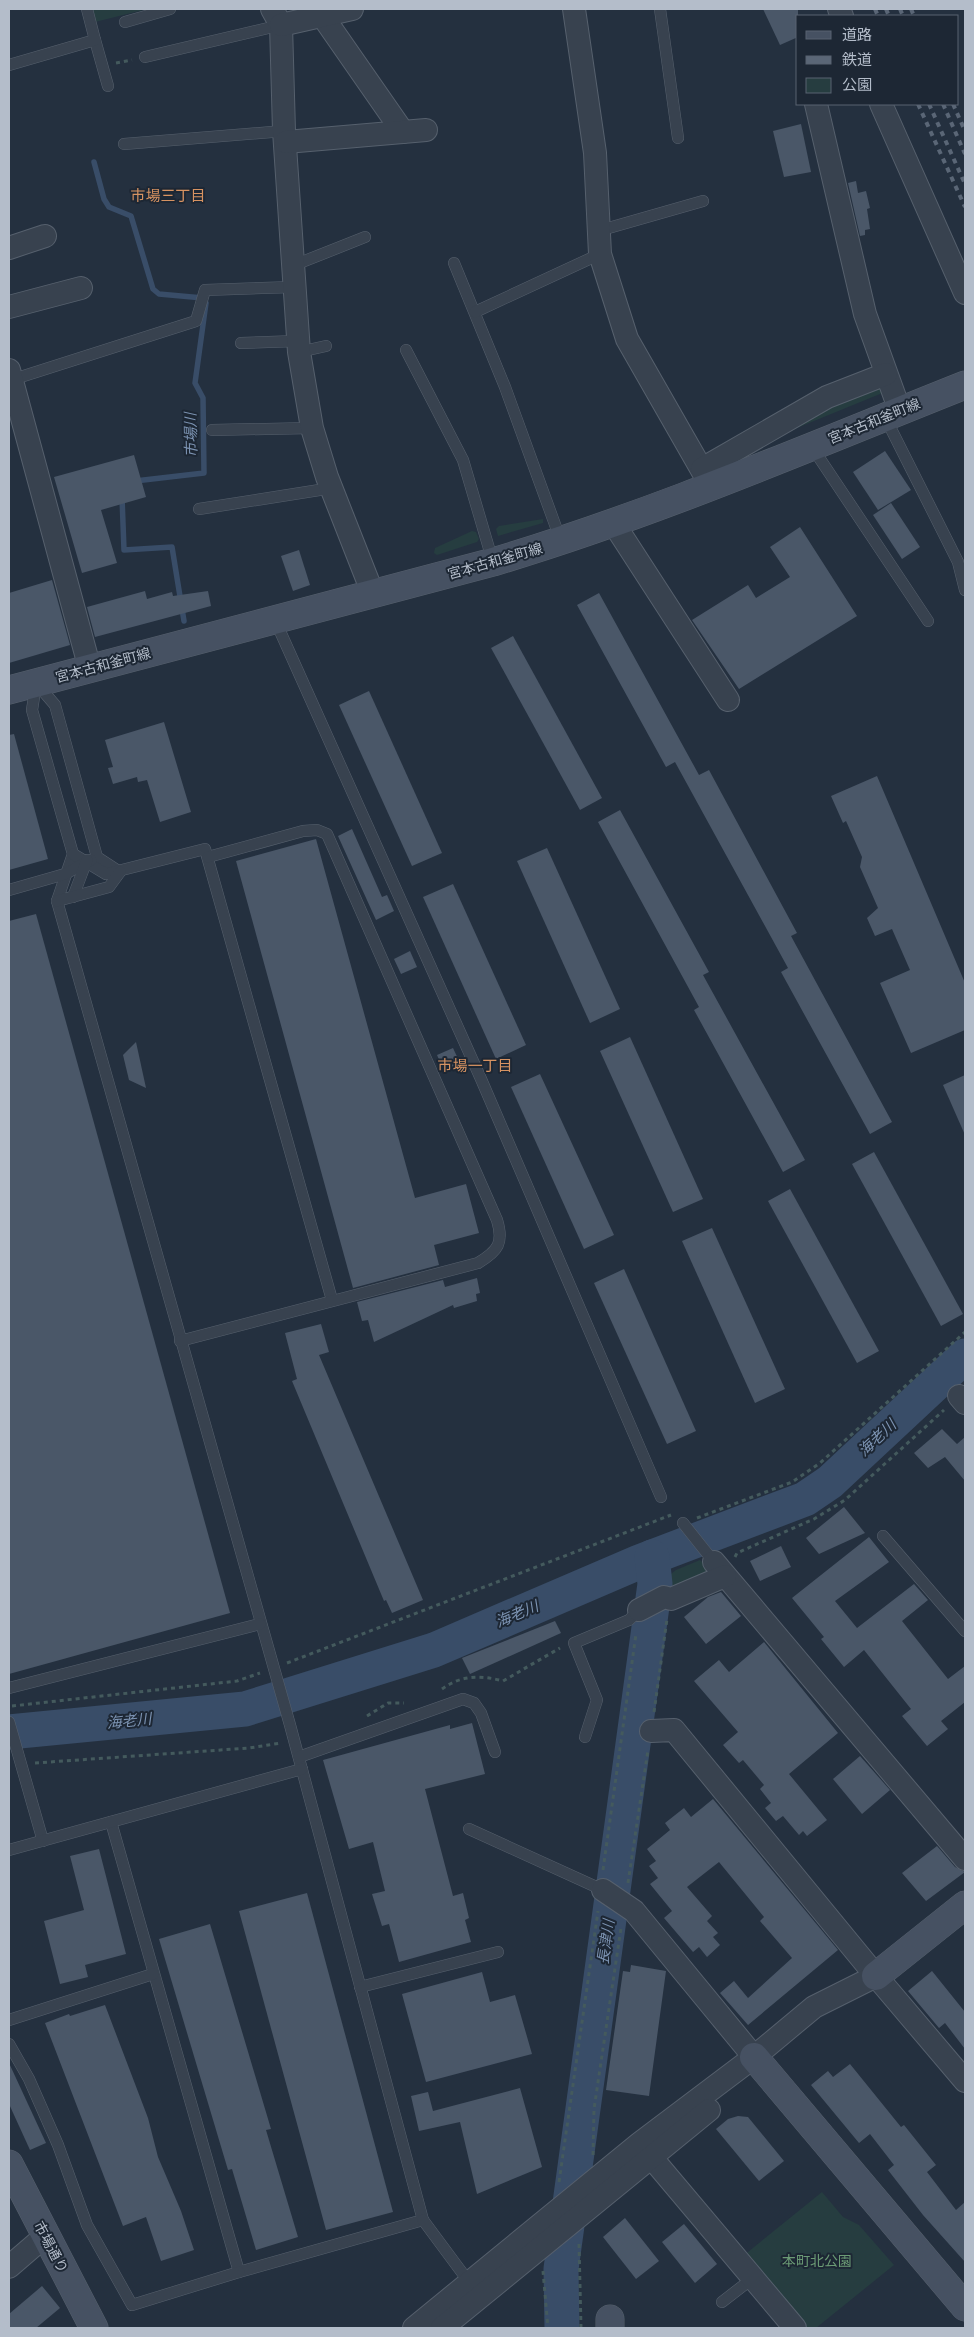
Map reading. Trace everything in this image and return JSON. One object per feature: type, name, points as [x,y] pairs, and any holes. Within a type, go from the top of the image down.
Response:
[{"type":"street","points":[[352,9],[321,14],[277,17],[298,347],[312,428],[332,488],[373,594]]},
{"type":"street","points":[[574,9],[596,153],[600,254],[626,339],[706,478],[827,397],[886,374]]},
{"type":"street","points":[[321,14],[403,132]]},
{"type":"street","points":[[816,105],[865,314],[886,374],[893,414]]},
{"type":"street","points":[[881,105],[965,293]]},
{"type":"street","points":[[285,136],[426,130]]},
{"type":"street","points":[[9,248],[45,236]]},
{"type":"street","points":[[9,308],[81,288]]},
{"type":"street","points":[[10,375],[90,669]]},
{"type":"street","name":"宮本古和釜町線","points":[[9,690],[493,562],[561,542],[614,524],[706,478],[812,446],[965,385]]},
{"type":"street","points":[[614,524],[728,700]]},
{"type":"street","points":[[641,1608],[664,1597],[671,1599],[719,1569],[965,1860]]},
{"type":"street","points":[[651,1731],[665,1728],[674,1730],[876,1976],[965,2080]]},
{"type":"street","points":[[612,1895],[634,1911],[758,2062],[965,2307]]},
{"type":"street","points":[[442,2328],[542,2254],[581,2202],[758,2062],[876,1976],[965,1905]]},
{"type":"street","points":[[414,2328],[543,2222],[581,2202],[651,2156],[758,2062]]},
{"type":"street","points":[[651,2156],[753,2278],[787,2326]]},
{"type":"street","name":"市場通り","points":[[9,2164],[94,2328]]},
{"type":"street","points":[[9,2267],[45,2236]]},
{"type":"lane","points":[[87,9],[108,86]]},
{"type":"lane","points":[[125,22],[170,9]]},
{"type":"lane","points":[[660,9],[678,138]]},
{"type":"lane","points":[[145,57],[277,17]]},
{"type":"lane","points":[[9,65],[95,40]]},
{"type":"lane","points":[[124,144],[285,136]]},
{"type":"lane","points":[[598,231],[703,201]]},
{"type":"lane","points":[[10,375],[196,321],[205,290],[293,277],[365,237]]},
{"type":"lane","points":[[475,312],[600,254]]},
{"type":"lane","points":[[454,263],[505,387],[561,542]]},
{"type":"lane","points":[[241,343],[298,347],[326,346]]},
{"type":"lane","points":[[406,350],[463,460],[493,562]]},
{"type":"lane","points":[[893,414],[958,562],[965,590]]},
{"type":"lane","points":[[212,430],[312,428]]},
{"type":"lane","points":[[812,446],[928,621]]},
{"type":"lane","points":[[198,509],[332,488]]},
{"type":"lane","points":[[275,619],[484,1088],[661,1497]]},
{"type":"lane","points":[[36,683],[55,705],[97,857],[120,872]]},
{"type":"lane","points":[[36,683],[32,710],[73,854],[57,901],[299,1757],[423,2220],[469,2282]]},
{"type":"lane","points":[[180,1341],[478,1263],[492,1255],[500,1243],[501,1232],[327,834],[317,830],[303,831],[208,857]]},
{"type":"lane","points":[[73,897],[93,842]]},
{"type":"lane","points":[[73,854],[106,874],[205,849],[332,1300]]},
{"type":"lane","points":[[9,890],[66,874],[97,857]]},
{"type":"lane","points":[[57,901],[109,887],[120,872]]},
{"type":"lane","points":[[683,1523],[719,1569]]},
{"type":"lane","points":[[883,1536],[965,1632]]},
{"type":"lane","points":[[585,1737],[597,1700],[574,1643],[629,1620],[641,1608]]},
{"type":"lane","points":[[9,1688],[260,1624]]},
{"type":"lane","points":[[299,1757],[463,1699],[474,1703],[481,1713],[495,1752]]},
{"type":"lane","points":[[9,1722],[43,1841]]},
{"type":"lane","points":[[9,1850],[302,1770]]},
{"type":"lane","points":[[111,1822],[239,2272]]},
{"type":"lane","points":[[469,1829],[612,1895]]},
{"type":"lane","points":[[360,1987],[498,1952]]},
{"type":"lane","points":[[9,2020],[153,1974]]},
{"type":"lane","points":[[9,2044],[33,2087],[58,2145],[87,2226],[132,2305],[239,2272],[423,2220]]},
{"type":"lane","points":[[722,2302],[753,2278]]},
{"type":"path","points":[[102,66],[145,57]]},
{"type":"path","points":[[683,1523],[792,1482],[820,1463],[965,1332]]},
{"type":"path","points":[[719,1569],[737,1554],[814,1519],[846,1500],[962,1400]]},
{"type":"path","points":[[9,1707],[237,1681],[275,1673],[675,1514]]},
{"type":"path","points":[[435,1694],[450,1683],[467,1678],[485,1676],[503,1681],[559,1650],[563,1644]]},
{"type":"path","points":[[366,1717],[388,1703],[413,1704]]},
{"type":"path","points":[[19,1760],[249,1748],[294,1741]]},
{"type":"path","points":[[579,2241],[581,2328]]},
{"type":"path","points":[[542,2254],[548,2328]]},
{"type":"green space","points":[[92,9],[147,9],[95,22]]},
{"type":"green space","points":[[882,383],[884,391],[880,394],[758,444],[756,442]]},
{"type":"green space","points":[[543,519],[543,523],[498,536],[496,529],[499,526]]},
{"type":"green space","points":[[472,531],[476,532],[479,539],[477,542],[437,555],[434,553],[435,548]]},
{"type":"green space","points":[[700,1560],[706,1566],[710,1576],[679,1590],[666,1587],[667,1577],[676,1570]]},
{"type":"green space","name":"本町北公園","points":[[822,2192],[843,2217],[859,2225],[894,2265],[816,2328],[802,2328],[743,2256]]},
{"type":"building","points":[[763,9],[798,9],[798,15],[796,15],[796,38],[780,45]]},
{"type":"building","points":[[801,124],[811,172],[784,177],[773,131]]},
{"type":"building","points":[[856,181],[858,193],[866,191],[870,208],[867,209],[870,229],[865,230],[865,235],[860,236],[848,183]]},
{"type":"building","points":[[885,451],[911,490],[878,510],[853,472]]},
{"type":"building","points":[[134,455],[146,497],[101,510],[117,563],[82,573],[54,477]]},
{"type":"building","points":[[891,503],[920,547],[902,559],[873,515]]},
{"type":"building","points":[[800,527],[857,616],[739,689],[692,620],[748,585],[756,598],[790,577],[770,547]]},
{"type":"building","points":[[299,550],[310,585],[293,591],[281,556]]},
{"type":"building","points":[[52,580],[70,645],[9,663],[9,593]]},
{"type":"building","points":[[145,591],[147,599],[172,592],[173,596],[208,591],[211,606],[95,637],[87,607]]},
{"type":"building","points":[[599,593],[699,775],[709,770],[797,933],[791,936],[892,1122],[870,1134],[781,972],[788,968],[675,762],[666,767],[577,605]]},
{"type":"building","points":[[513,636],[602,798],[580,810],[491,648]]},
{"type":"building","points":[[369,691],[442,853],[412,866],[339,705]]},
{"type":"building","points":[[164,722],[191,812],[160,822],[147,780],[138,782],[137,777],[113,784],[108,768],[113,767],[105,740]]},
{"type":"building","points":[[14,734],[48,859],[9,870],[9,735]]},
{"type":"building","points":[[877,776],[965,983],[965,1030],[911,1053],[880,983],[910,970],[892,929],[875,936],[867,918],[878,908],[860,867],[862,857],[846,821],[843,823],[831,796]]},
{"type":"building","points":[[620,810],[709,972],[703,975],[805,1160],[783,1172],[694,1010],[699,1007],[598,822]]},
{"type":"building","points":[[352,829],[382,897],[387,895],[394,911],[376,920],[338,836]]},
{"type":"building","points":[[316,839],[415,1198],[466,1184],[479,1233],[434,1245],[439,1265],[353,1288],[236,861]]},
{"type":"building","points":[[547,848],[620,1009],[590,1023],[517,861]]},
{"type":"building","points":[[453,884],[526,1045],[496,1059],[423,897]]},
{"type":"building","points":[[36,914],[230,1613],[9,1674],[9,921]]},
{"type":"building","points":[[410,951],[417,967],[401,974],[394,959]]},
{"type":"building","points":[[630,1037],[703,1199],[673,1212],[600,1051]]},
{"type":"building","points":[[136,1042],[146,1088],[129,1080],[123,1055]]},
{"type":"building","points":[[453,1048],[460,1063],[444,1071],[437,1055]]},
{"type":"building","points":[[540,1074],[614,1235],[584,1249],[511,1087]]},
{"type":"building","points":[[965,1075],[965,1135],[943,1085]]},
{"type":"building","points":[[874,1152],[963,1314],[941,1326],[852,1164]]},
{"type":"building","points":[[790,1189],[879,1351],[857,1363],[768,1201]]},
{"type":"building","points":[[712,1228],[785,1389],[755,1403],[682,1241]]},
{"type":"building","points":[[624,1269],[696,1431],[667,1444],[594,1283]]},
{"type":"building","points":[[477,1278],[480,1293],[476,1294],[477,1301],[454,1308],[453,1305],[374,1342],[368,1320],[362,1321],[357,1302],[443,1280],[445,1287]]},
{"type":"building","points":[[321,1324],[329,1352],[319,1355],[423,1600],[392,1613],[386,1600],[384,1601],[292,1381],[297,1379],[285,1333]]},
{"type":"building","points":[[942,1429],[957,1444],[965,1437],[965,1481],[945,1457],[928,1468],[914,1453]]},
{"type":"building","points":[[844,1507],[865,1533],[819,1554],[806,1538]]},
{"type":"building","points":[[869,1537],[889,1562],[835,1601],[857,1628],[914,1584],[928,1600],[902,1621],[948,1679],[965,1666],[965,1702],[941,1721],[948,1729],[927,1746],[902,1716],[911,1709],[864,1650],[844,1667],[821,1639],[824,1637],[792,1598]]},
{"type":"building","points":[[781,1546],[791,1567],[760,1581],[750,1561]]},
{"type":"building","points":[[721,1592],[741,1616],[706,1644],[684,1617],[708,1597]]},
{"type":"building","points":[[555,1621],[561,1633],[470,1674],[462,1658]]},
{"type":"building","points":[[764,1642],[838,1733],[789,1774],[827,1820],[807,1836],[803,1831],[799,1835],[783,1816],[776,1821],[765,1808],[771,1803],[760,1789],[764,1785],[743,1760],[739,1763],[723,1745],[738,1732],[694,1681],[719,1660],[729,1672]]},
{"type":"building","points":[[472,1723],[485,1774],[425,1789],[453,1896],[463,1893],[469,1918],[465,1920],[471,1942],[399,1962],[389,1924],[382,1926],[372,1894],[385,1891],[373,1842],[349,1849],[323,1760],[450,1725],[450,1729]]},
{"type":"building","points":[[860,1756],[890,1790],[862,1814],[833,1779]]},
{"type":"building","points":[[713,1799],[838,1950],[748,2025],[720,1993],[734,1981],[748,1998],[792,1958],[760,1921],[764,1917],[719,1862],[687,1887],[712,1916],[707,1921],[718,1933],[713,1937],[720,1945],[707,1957],[699,1947],[693,1952],[664,1918],[672,1911],[650,1884],[658,1878],[649,1866],[656,1861],[647,1849],[670,1830],[665,1823],[684,1808],[691,1817]]},
{"type":"building","points":[[937,1846],[955,1867],[965,1872],[926,1901],[902,1873]]},
{"type":"building","points":[[99,1849],[126,1954],[85,1965],[88,1977],[60,1984],[44,1921],[84,1910],[70,1856]]},
{"type":"building","points":[[307,1893],[393,2212],[326,2230],[239,1911]]},
{"type":"building","points":[[210,1924],[271,2129],[266,2130],[298,2237],[256,2250],[232,2169],[228,2170],[159,1939]]},
{"type":"building","points":[[631,1965],[666,1971],[649,2096],[606,2090],[623,1971],[630,1972]]},
{"type":"building","points":[[932,1971],[965,2012],[965,2049],[945,2023],[939,2028],[908,1991]]},
{"type":"building","points":[[482,1972],[490,2002],[515,1995],[532,2054],[426,2082],[402,1994]]},
{"type":"building","points":[[105,2005],[148,2118],[158,2157],[181,2211],[194,2250],[161,2261],[146,2217],[123,2226],[45,2023],[69,2014],[70,2016]]},
{"type":"building","points":[[9,2063],[46,2143],[30,2150],[9,2104]]},
{"type":"building","points":[[850,2064],[901,2127],[904,2125],[936,2165],[927,2172],[956,2210],[965,2202],[965,2262],[923,2215],[888,2170],[894,2165],[870,2134],[859,2143],[811,2085],[828,2071],[833,2077]]},
{"type":"building","points":[[520,2088],[542,2167],[477,2194],[460,2122],[419,2131],[411,2096],[428,2092],[433,2111]]},
{"type":"building","points":[[738,2116],[748,2117],[784,2161],[759,2181],[716,2129],[728,2119]]},
{"type":"building","points":[[625,2218],[659,2261],[636,2279],[603,2237]]},
{"type":"building","points":[[684,2224],[717,2264],[695,2283],[662,2242]]},
{"type":"building","points":[[42,2286],[60,2308],[36,2328],[9,2328],[9,2314]]},
{"type":"waterway","name":"市場川","points":[[94,162],[104,199],[109,207],[131,216],[153,289],[159,294],[203,298],[206,303],[195,383],[203,398],[204,473],[135,481]]},
{"type":"waterway","name":"市場川","points":[[122,497],[124,550],[172,547],[184,621]]},
{"type":"waterway","name":"海老川","points":[[9,1732],[245,1709],[434,1650],[639,1562],[805,1499],[830,1482],[965,1356]]},
{"type":"waterway","name":"長津川","points":[[562,2328],[561,2269],[655,1584],[652,1557]]},
{"type":"railway","points":[[875,9],[878,15]]},
{"type":"railway","points":[[886,9],[889,15]]},
{"type":"railway","points":[[900,9],[903,15]]},
{"type":"railway","points":[[911,9],[914,15]]},
{"type":"railway","points":[[918,105],[965,207]]},
{"type":"railway","points":[[929,105],[965,184]]},
{"type":"railway","points":[[943,105],[965,154]]},
{"type":"railway","points":[[953,105],[965,131]]},
{"type":"district","name":"市場三丁目","points":[[168,196]]},
{"type":"district","name":"市場一丁目","points":[[475,1066]]}]
